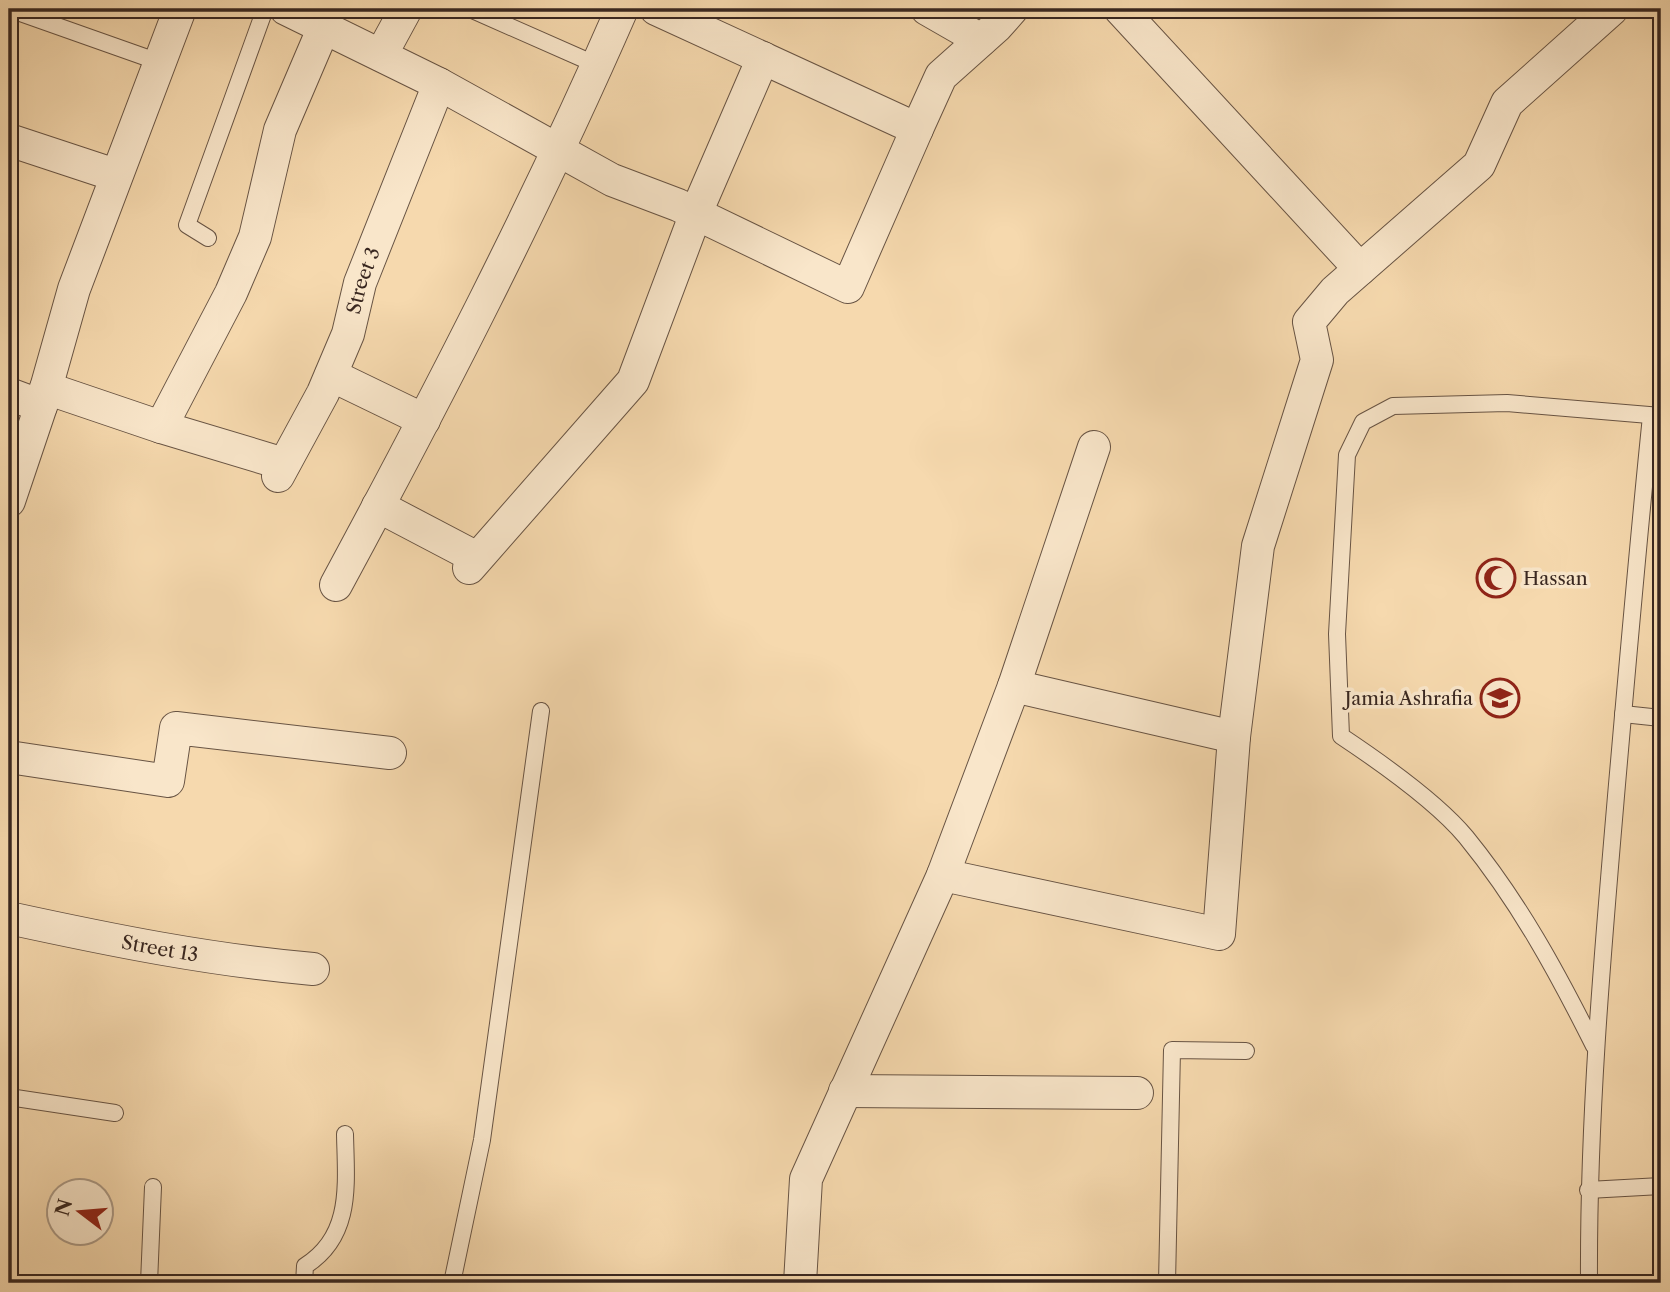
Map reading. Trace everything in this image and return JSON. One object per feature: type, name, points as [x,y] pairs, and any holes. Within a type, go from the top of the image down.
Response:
[{"type":"street","points":[[9,501],[74,289],[180,9]]},
{"type":"street","points":[[381,55],[406,9]]},
{"type":"street","points":[[336,585],[424,420],[560,151],[622,9]]},
{"type":"street","points":[[656,9],[917,129]]},
{"type":"street","points":[[927,9],[981,40]]},
{"type":"street","points":[[9,394],[43,397],[161,427],[230,293],[255,236],[280,130],[302,15],[439,84],[612,180],[696,213],[848,287],[941,76],[1012,9]]},
{"type":"street","points":[[1120,9],[1360,269]]},
{"type":"street","points":[[943,875],[1219,934],[1234,737],[1258,546],[1317,360],[1309,322],[1360,269],[1479,165],[1507,103],[1612,9]]},
{"type":"street","points":[[378,506],[473,563],[633,381],[696,213],[763,58]]},
{"type":"street","name":"Street 3","points":[[161,427],[281,470],[331,375],[348,334],[360,283],[439,84]]},
{"type":"street","points":[[9,140],[115,175]]},
{"type":"street","points":[[331,375],[424,420]]},
{"type":"street","points":[[800,1283],[806,1179],[943,875],[1013,686],[1094,447]]},
{"type":"street","points":[[1013,686],[1234,737]]},
{"type":"street","points":[[9,757],[168,781],[176,728],[390,752]]},
{"type":"street","name":"Street 13","points":[[9,918],[132,945],[251,964],[313,969]]},
{"type":"street","points":[[845,1091],[1137,1093]]},
{"type":"lane","points":[[9,9],[159,62]]},
{"type":"lane","points":[[208,238],[187,225],[265,9]]},
{"type":"lane","points":[[470,9],[597,65]]},
{"type":"lane","points":[[1589,1283],[1588,1190],[1594,1046],[1623,715],[1656,416],[1507,403],[1393,406],[1363,422],[1347,454],[1337,634],[1341,736],[1391,770],[1464,835],[1545,948],[1594,1046]]},
{"type":"lane","points":[[452,1283],[482,1140],[541,711]]},
{"type":"lane","points":[[1623,715],[1661,718]]},
{"type":"lane","points":[[1167,1283],[1172,1050],[1246,1051]]},
{"type":"lane","points":[[9,1097],[115,1113]]},
{"type":"lane","points":[[304,1283],[304,1266],[322,1255],[335,1238],[344,1206],[345,1134]]},
{"type":"lane","points":[[1588,1190],[1661,1186]]},
{"type":"lane","points":[[149,1283],[153,1187]]},
{"type":"place","name":"Hassan","points":[[1496,578]]},
{"type":"place","name":"Jamia Ashrafia","points":[[1500,698]]}]
